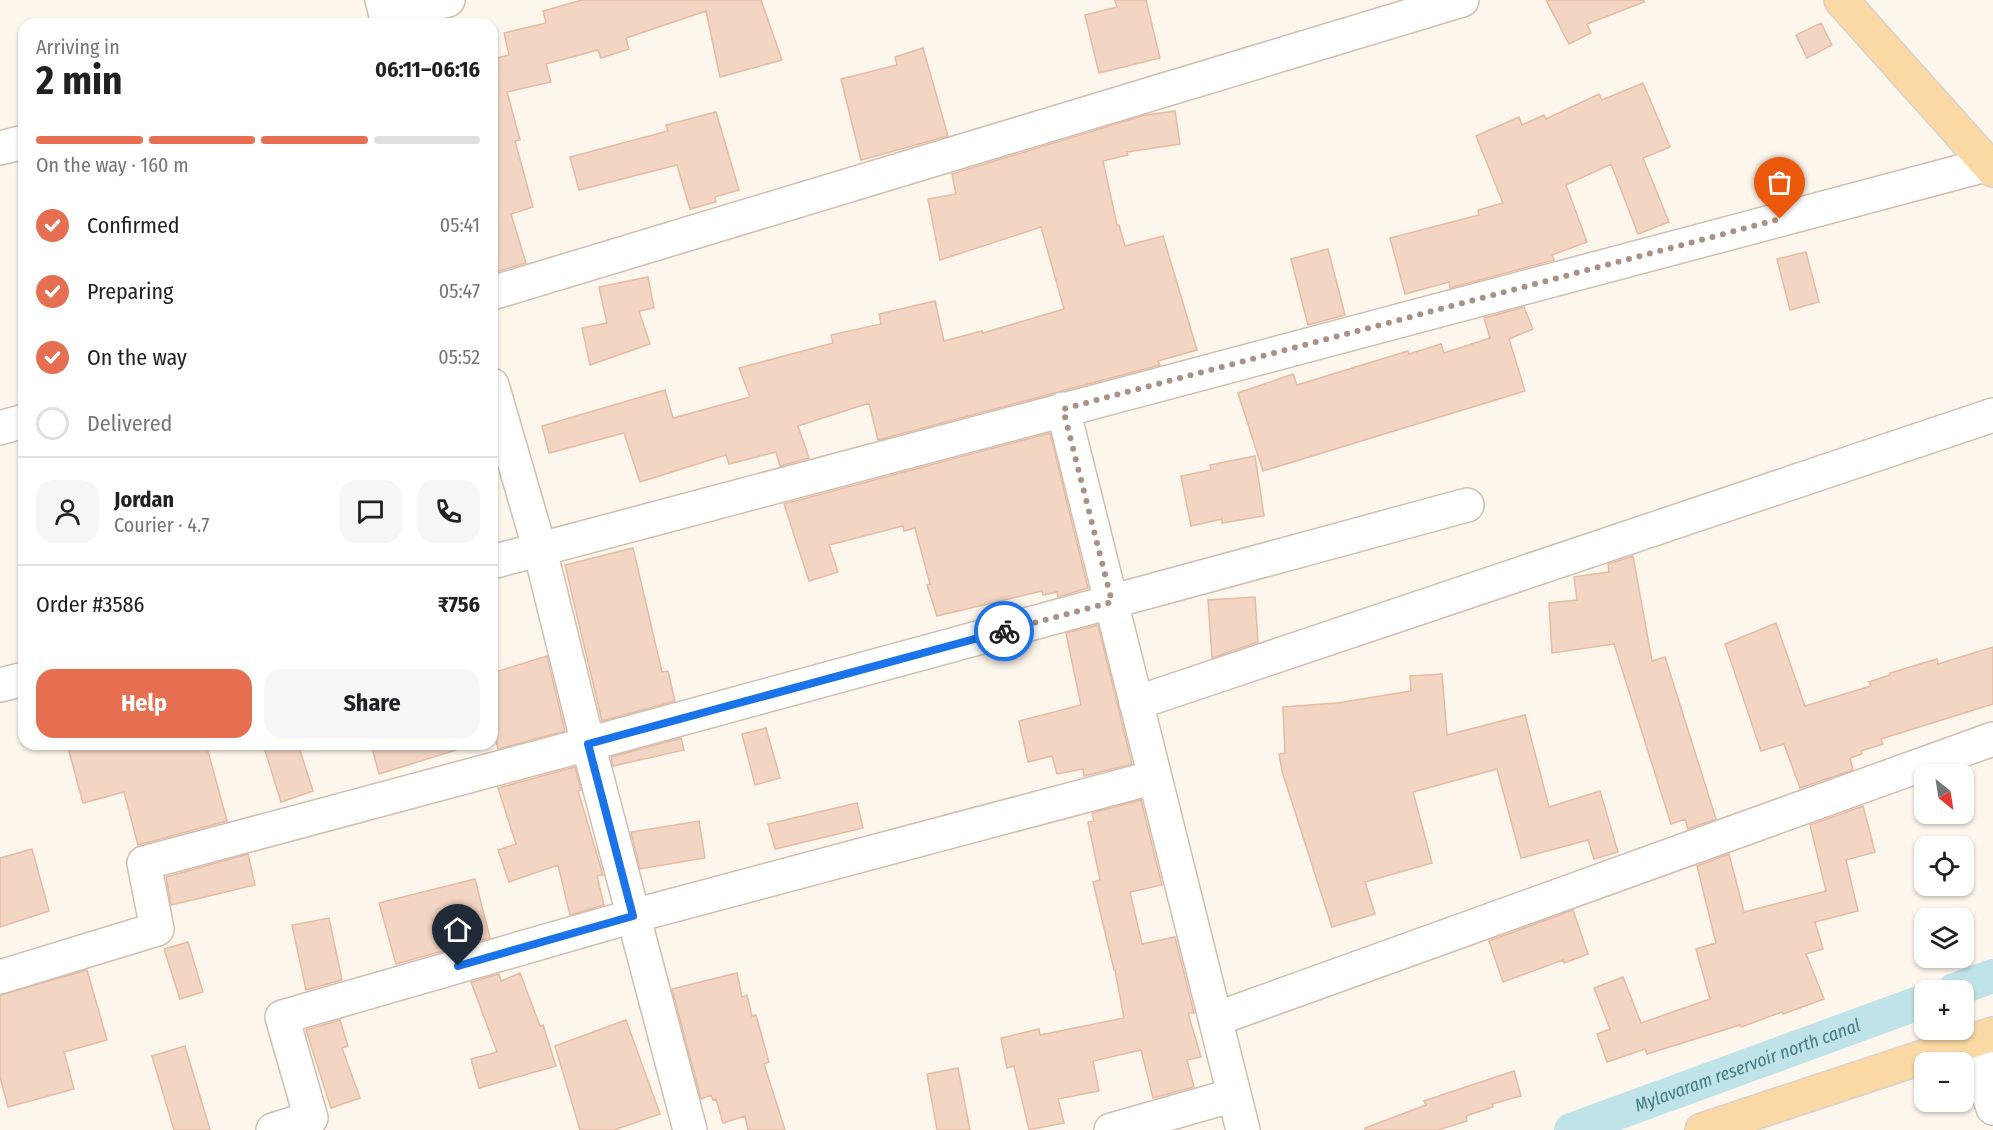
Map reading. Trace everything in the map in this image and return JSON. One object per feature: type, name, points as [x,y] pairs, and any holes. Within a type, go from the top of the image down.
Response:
[{"type":"main road","points":[[1841,0],[1992,165]]},
{"type":"main road","points":[[1702,1130],[1982,1038]]},
{"type":"street","points":[[384,13],[448,0]]},
{"type":"street","points":[[498,291],[1462,0]]},
{"type":"street","points":[[0,148],[18,144]]},
{"type":"street","points":[[498,560],[1063,409],[1992,165]]},
{"type":"street","points":[[498,406],[540,550],[588,744],[690,1130]]},
{"type":"street","points":[[1063,409],[1244,1130]]},
{"type":"street","points":[[1136,703],[1993,415]]},
{"type":"street","points":[[0,428],[18,423]]},
{"type":"street","points":[[0,977],[157,929],[144,862],[1467,505]]},
{"type":"street","points":[[0,685],[18,680]]},
{"type":"street","points":[[1216,1019],[1993,739]]},
{"type":"street","points":[[273,1130],[311,1118],[282,1017],[633,916],[1155,777]]},
{"type":"street","points":[[1982,1038],[1993,1108]]},
{"type":"street","points":[[1111,1130],[1234,1095]]},
{"type":"building","points":[[582,0],[761,0],[782,60],[720,77],[706,11],[626,38],[629,49],[601,58],[598,50],[546,64],[551,82],[507,92],[520,140],[515,141],[533,207],[511,214],[526,263],[498,271],[498,58],[509,55],[504,33],[546,23],[543,11]]},
{"type":"building","points":[[1115,0],[1146,0],[1160,58],[1099,73],[1085,15],[1117,7]]},
{"type":"building","points":[[1546,0],[1644,0],[1644,2],[1587,24],[1591,33],[1569,44]]},
{"type":"building","points":[[1821,23],[1832,45],[1807,58],[1796,35]]},
{"type":"building","points":[[923,48],[948,136],[861,160],[841,79],[897,65],[895,57]]},
{"type":"building","points":[[1643,83],[1670,147],[1643,158],[1669,222],[1638,234],[1611,164],[1566,185],[1587,242],[1552,255],[1554,260],[1450,288],[1449,282],[1405,294],[1390,238],[1479,215],[1478,210],[1503,203],[1476,136],[1519,117],[1522,125],[1544,115],[1546,119],[1599,94],[1602,100]]},
{"type":"building","points":[[1175,111],[1180,144],[1127,152],[1128,155],[1103,161],[1117,225],[1119,225],[1125,246],[1163,236],[1197,350],[1158,361],[1160,365],[878,440],[869,403],[798,426],[809,458],[780,466],[776,452],[729,464],[726,455],[640,482],[624,433],[549,453],[542,426],[665,390],[673,418],[750,397],[739,368],[833,343],[831,335],[881,324],[879,314],[935,301],[944,341],[982,331],[983,333],[1064,309],[1041,227],[940,260],[928,199],[956,194],[952,174],[1145,115]]},
{"type":"building","points":[[716,112],[739,190],[715,197],[716,202],[690,209],[677,165],[579,190],[570,157],[668,131],[666,125]]},
{"type":"building","points":[[1328,249],[1345,315],[1308,325],[1291,259]]},
{"type":"building","points":[[1806,252],[1819,302],[1790,310],[1777,259]]},
{"type":"building","points":[[648,277],[654,308],[639,311],[650,344],[590,365],[582,328],[607,323],[599,287]]},
{"type":"building","points":[[1524,307],[1533,329],[1509,339],[1525,391],[1263,471],[1238,393],[1293,374],[1297,385],[1408,351],[1409,354],[1441,344],[1444,353],[1490,338],[1484,318]]},
{"type":"building","points":[[1050,433],[1088,588],[1058,597],[1057,592],[1043,595],[1042,591],[937,616],[927,585],[930,584],[915,528],[904,531],[903,526],[829,545],[838,572],[809,581],[784,504]]},
{"type":"building","points":[[1255,456],[1264,516],[1222,523],[1222,519],[1191,526],[1181,476],[1211,470],[1210,465]]},
{"type":"building","points":[[633,548],[662,672],[668,671],[675,701],[602,721],[565,565]]},
{"type":"building","points":[[1633,556],[1652,661],[1665,657],[1716,819],[1688,829],[1685,819],[1671,824],[1614,644],[1552,653],[1549,603],[1577,600],[1574,577],[1609,572],[1608,564]]},
{"type":"building","points":[[1255,597],[1258,642],[1212,658],[1208,600]]},
{"type":"building","points":[[1776,623],[1805,706],[1871,686],[1869,682],[1890,675],[1890,673],[1937,659],[1938,664],[1993,647],[1993,704],[1881,739],[1883,744],[1861,751],[1862,754],[1850,758],[1853,770],[1800,788],[1784,744],[1761,751],[1725,644]]},
{"type":"building","points":[[1098,625],[1132,764],[1084,776],[1083,769],[1057,774],[1052,756],[1028,762],[1019,721],[1081,705],[1066,633]]},
{"type":"building","points":[[547,656],[565,731],[498,749],[498,671]]},
{"type":"building","points":[[1442,674],[1447,735],[1525,715],[1549,807],[1600,791],[1618,852],[1594,859],[1588,840],[1521,858],[1497,769],[1413,792],[1432,863],[1365,882],[1375,914],[1332,927],[1282,771],[1279,754],[1285,753],[1283,707],[1337,703],[1411,691],[1410,676]]},
{"type":"building","points":[[766,728],[780,778],[755,785],[742,734]]},
{"type":"building","points":[[681,738],[684,750],[613,766],[611,757]]},
{"type":"building","points":[[69,750],[208,750],[227,821],[138,845],[124,792],[83,803]]},
{"type":"building","points":[[265,750],[300,750],[313,791],[281,802]]},
{"type":"building","points":[[373,750],[456,750],[379,774]]},
{"type":"building","points":[[575,767],[581,790],[578,791],[603,875],[597,876],[604,905],[570,915],[558,865],[509,882],[498,850],[516,844],[498,788]]},
{"type":"building","points":[[1141,800],[1162,885],[1130,892],[1142,944],[1175,937],[1194,1013],[1188,1013],[1201,1057],[1187,1060],[1194,1087],[1153,1098],[1141,1050],[1093,1061],[1099,1091],[1058,1099],[1064,1123],[1029,1130],[1014,1066],[1007,1068],[1001,1038],[1039,1029],[1040,1035],[1124,1018],[1115,970],[1093,882],[1100,880],[1088,822],[1094,821],[1092,813]]},
{"type":"building","points":[[857,803],[863,828],[775,849],[768,824]]},
{"type":"building","points":[[1863,806],[1875,852],[1846,860],[1858,911],[1815,922],[1823,949],[1806,954],[1824,999],[1741,1027],[1740,1025],[1647,1054],[1645,1049],[1607,1062],[1597,1034],[1610,1029],[1594,988],[1623,977],[1641,1023],[1710,999],[1696,949],[1716,943],[1697,866],[1729,854],[1744,912],[1826,891],[1810,825]]},
{"type":"building","points":[[699,821],[705,858],[640,869],[631,832]]},
{"type":"building","points":[[32,849],[49,911],[0,927],[0,858]]},
{"type":"building","points":[[248,854],[255,885],[171,905],[166,877]]},
{"type":"building","points":[[475,879],[490,938],[396,964],[379,903]]},
{"type":"building","points":[[1573,910],[1588,954],[1564,963],[1563,960],[1503,982],[1489,941]]},
{"type":"building","points":[[329,918],[342,980],[306,990],[292,925]]},
{"type":"building","points":[[188,942],[203,992],[180,999],[164,949]]},
{"type":"building","points":[[87,970],[107,1040],[64,1052],[74,1089],[8,1107],[0,1077],[0,995]]},
{"type":"building","points":[[520,973],[540,1026],[543,1025],[556,1066],[479,1088],[471,1059],[497,1052],[471,982],[499,974],[501,981]]},
{"type":"building","points":[[737,973],[742,997],[747,995],[752,1016],[756,1015],[769,1062],[764,1064],[785,1130],[748,1130],[745,1116],[723,1123],[716,1099],[713,1100],[711,1095],[701,1099],[672,989]]},
{"type":"building","points":[[340,1020],[348,1046],[342,1048],[360,1098],[331,1108],[306,1030]]},
{"type":"building","points":[[626,1020],[660,1114],[614,1130],[580,1130],[555,1046]]},
{"type":"building","points":[[185,1046],[210,1130],[174,1130],[152,1056]]},
{"type":"building","points":[[958,1068],[970,1130],[937,1130],[927,1074]]},
{"type":"building","points":[[1514,1071],[1521,1096],[1492,1104],[1493,1107],[1466,1116],[1467,1121],[1438,1130],[1365,1130],[1365,1128],[1426,1105],[1424,1101]]},
{"type":"waterway","name":"Mylavaram reservoir north canal","points":[[1974,983],[1993,976]]},
{"type":"waterway","name":"Mylavaram reservoir north canal","points":[[1571,1130],[1914,1005]]},
{"type":"way so far","points":[[1004,631],[1112,602],[1063,409],[1780,219]]},
{"type":"route","points":[[458,966],[633,916],[588,744],[1004,631]]}]
